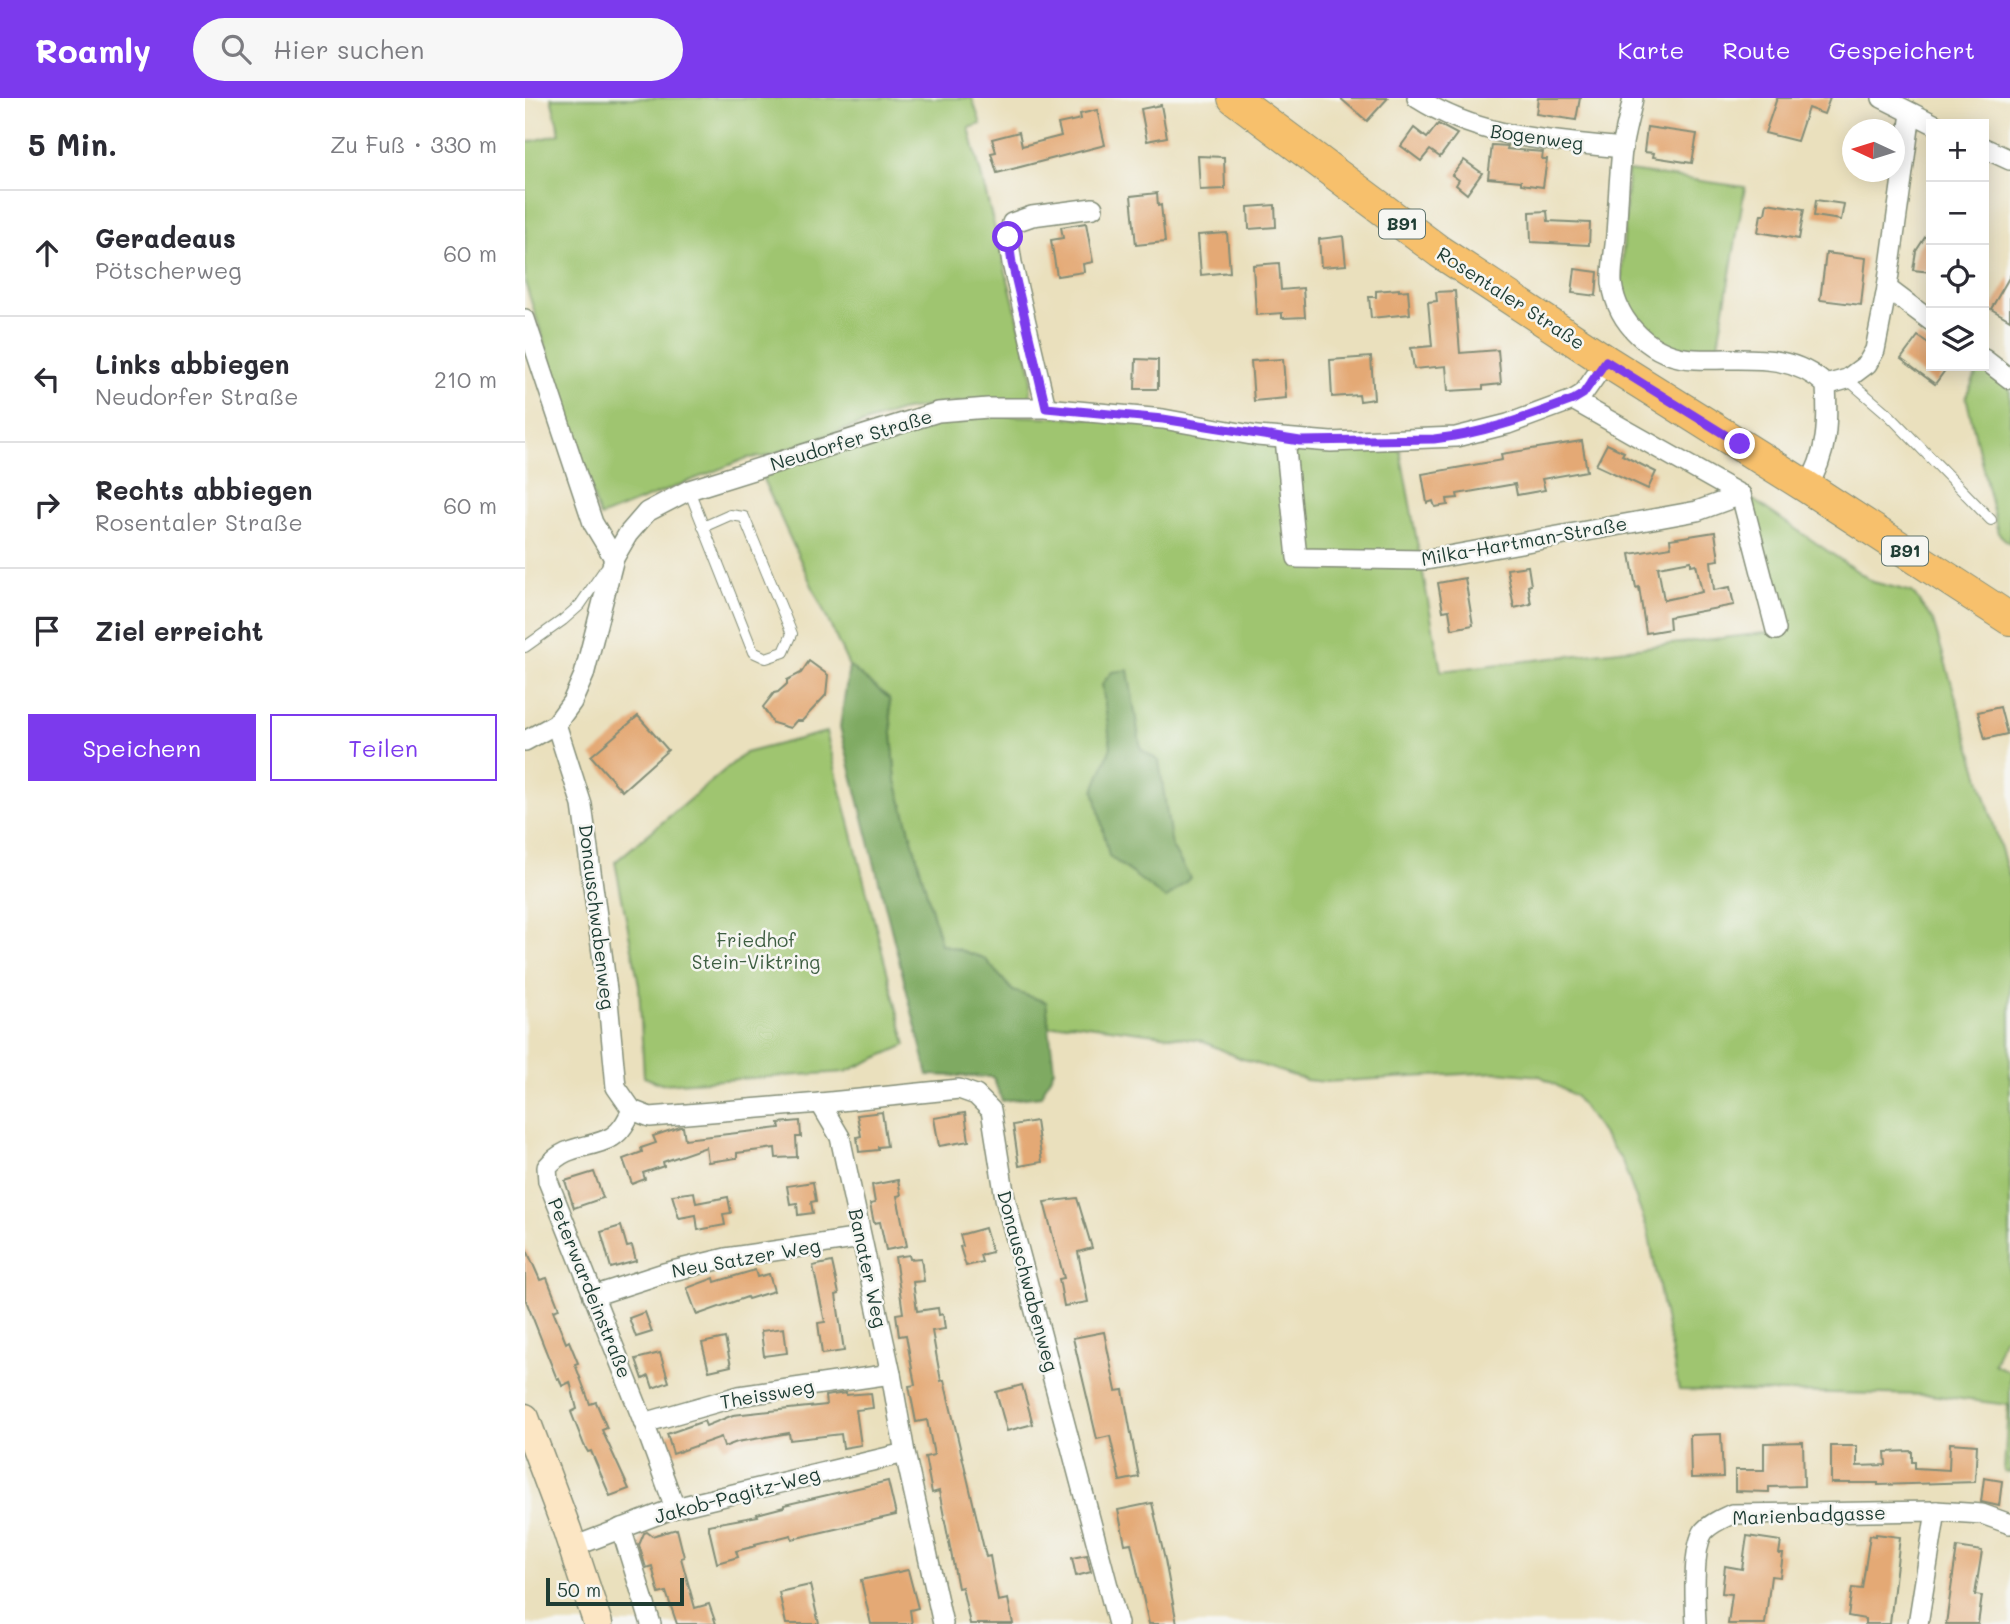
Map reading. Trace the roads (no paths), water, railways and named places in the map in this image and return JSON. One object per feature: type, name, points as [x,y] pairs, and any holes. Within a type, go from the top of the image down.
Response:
[{"type":"main road","name":"Rosentaler Straße","points":[[1234,98],[1272,120],[1440,252],[2010,619]]},
{"type":"main road","points":[[525,1418],[573,1547],[598,1624]]},
{"type":"street","name":"Bogenweg","points":[[1417,98],[1460,121],[1492,132],[1522,138],[1623,148]]},
{"type":"street","points":[[1633,98],[1623,148],[1612,282],[1620,312],[1636,334],[1652,346],[1670,354],[1691,359],[1770,360],[1790,363],[1812,372],[1826,385],[1828,418],[1825,446],[1818,469],[1807,487]]},
{"type":"street","points":[[1882,98],[1926,120]]},
{"type":"street","points":[[1826,385],[1847,379],[1867,364],[1875,350],[1887,288],[1910,113]]},
{"type":"street","points":[[1989,150],[2010,160]]},
{"type":"street","points":[[1046,408],[1008,237],[1012,223],[1033,216],[1093,208]]},
{"type":"street","points":[[1887,288],[1926,317]]},
{"type":"street","points":[[525,319],[593,523],[614,558]]},
{"type":"street","name":"Neudorfer Straße","points":[[556,724],[572,702],[584,675],[614,558],[628,534],[647,512],[688,491],[937,412],[988,408],[1046,408],[1163,419],[1285,439],[1331,442],[1456,437],[1508,424],[1573,400],[1583,394],[1606,361]]},
{"type":"street","points":[[1989,363],[2010,379]]},
{"type":"street","points":[[1573,400],[1741,495],[1776,629]]},
{"type":"street","name":"Milka-Hartman-Straße","points":[[1285,439],[1297,558],[1426,560],[1697,511],[1741,495]]},
{"type":"street","points":[[525,741],[556,724]]},
{"type":"street","name":"Donauschwabenweg","points":[[556,724],[583,804],[607,990],[616,1087],[632,1110]]},
{"type":"street","name":"Donauschwabenweg","points":[[820,1103],[959,1089],[976,1094],[991,1110],[1005,1198],[1118,1624]]},
{"type":"street","points":[[632,1110],[650,1117],[820,1103]]},
{"type":"street","name":"Banater Weg","points":[[820,1103],[832,1119],[840,1137],[943,1624]]},
{"type":"street","name":"Peterwardeinstraße","points":[[632,1110],[625,1125],[613,1137],[557,1155],[547,1167],[548,1181],[675,1508]]},
{"type":"street","name":"Neu Satzer Weg","points":[[593,1296],[664,1273],[726,1258],[861,1238]]},
{"type":"street","name":"Theissweg","points":[[644,1423],[739,1396],[891,1374]]},
{"type":"street","name":"Jakob-Pagitz-Weg","points":[[573,1547],[675,1508],[905,1453]]},
{"type":"street","points":[[1918,1624],[1936,1511]]},
{"type":"street","name":"Marienbadgasse","points":[[1696,1624],[1697,1550],[1704,1532],[1717,1521],[1732,1514],[1936,1511],[1982,1514],[2010,1524]]},
{"type":"street","points":[[621,1528],[651,1624]]},
{"type":"lane","points":[[1847,379],[1890,416],[1991,520]]},
{"type":"lane","points":[[688,491],[753,652],[767,658],[785,652],[792,634],[744,517],[730,515],[703,527]]},
{"type":"lane","points":[[525,646],[580,605],[614,558]]},
{"type":"park label","name":"Friedhof Stein-Viktring","points":[[756,951]]}]
